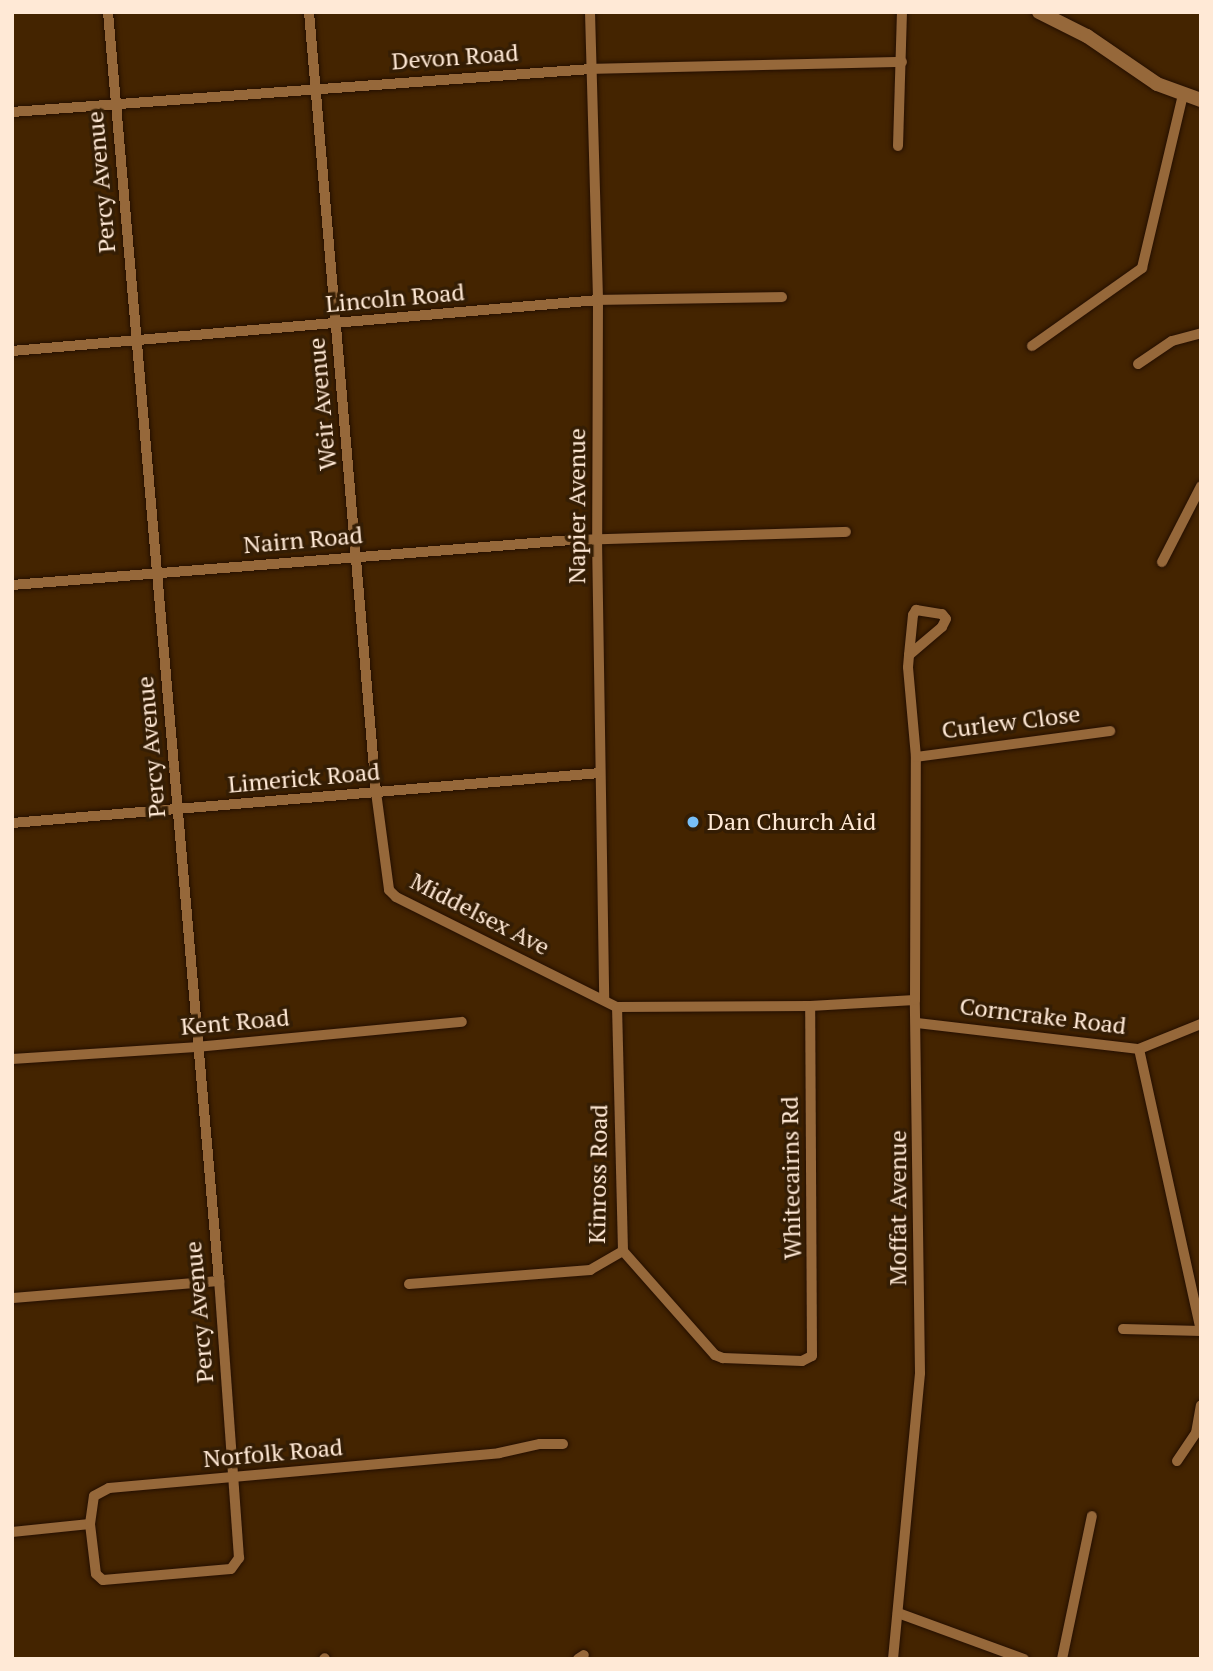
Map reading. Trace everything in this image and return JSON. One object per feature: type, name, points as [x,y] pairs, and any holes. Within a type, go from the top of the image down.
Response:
[{"type":"main road","points":[[1039,12],[1087,36],[1157,83],[1201,100]]},
{"type":"street","name":"Percy Avenue","points":[[90,1524],[96,1574],[103,1580],[230,1569],[239,1558],[219,1281],[196,1047],[108,12]]},
{"type":"street","name":"Weir Avenue","points":[[309,12],[376,792]]},
{"type":"street","name":"Napier Avenue","points":[[590,12],[598,300],[597,539],[604,1000]]},
{"type":"street","points":[[898,146],[902,12]]},
{"type":"street","name":"Devon Road","points":[[12,112],[591,68],[902,62]]},
{"type":"street","points":[[1032,346],[1142,268],[1183,94]]},
{"type":"street","name":"Lincoln Road","points":[[12,351],[598,300],[782,297]]},
{"type":"street","points":[[1138,365],[1170,342],[1201,333]]},
{"type":"street","points":[[1163,562],[1201,486]]},
{"type":"street","name":"Nairn Road","points":[[12,585],[597,539],[846,533]]},
{"type":"street","name":"Moffat Avenue","points":[[893,1659],[920,1373],[915,1000],[916,757],[909,654],[916,610],[942,614],[946,620],[942,627],[909,654]]},
{"type":"street","name":"Curlew Close","points":[[916,757],[1110,731]]},
{"type":"street","name":"Limerick Road","points":[[12,823],[600,773]]},
{"type":"street","name":"Middelsex Ave","points":[[376,792],[387,884],[393,894],[604,1000]]},
{"type":"street","points":[[604,1000],[617,1007],[810,1006],[915,1000]]},
{"type":"street","name":"Whitecairns Rd","points":[[622,1251],[715,1355],[723,1358],[807,1360],[814,1349],[810,1006]]},
{"type":"street","name":"Kinross Road","points":[[410,1284],[590,1270],[622,1251],[617,1007]]},
{"type":"street","name":"Kent Road","points":[[12,1059],[196,1047],[462,1022]]},
{"type":"street","name":"Corncrake Road","points":[[917,1023],[1139,1049],[1201,1024]]},
{"type":"street","points":[[1123,1329],[1201,1331],[1139,1049]]},
{"type":"street","points":[[12,1298],[219,1281]]},
{"type":"street","points":[[1177,1461],[1196,1433],[1201,1405]]},
{"type":"street","name":"Norfolk Road","points":[[90,1524],[94,1496],[109,1488],[234,1478],[563,1444]]},
{"type":"street","points":[[1062,1659],[1092,1516]]},
{"type":"street","points":[[12,1532],[90,1524]]},
{"type":"street","points":[[898,1613],[1024,1659]]},
{"type":"place","name":"Dan Church Aid","points":[[693,822]]}]
